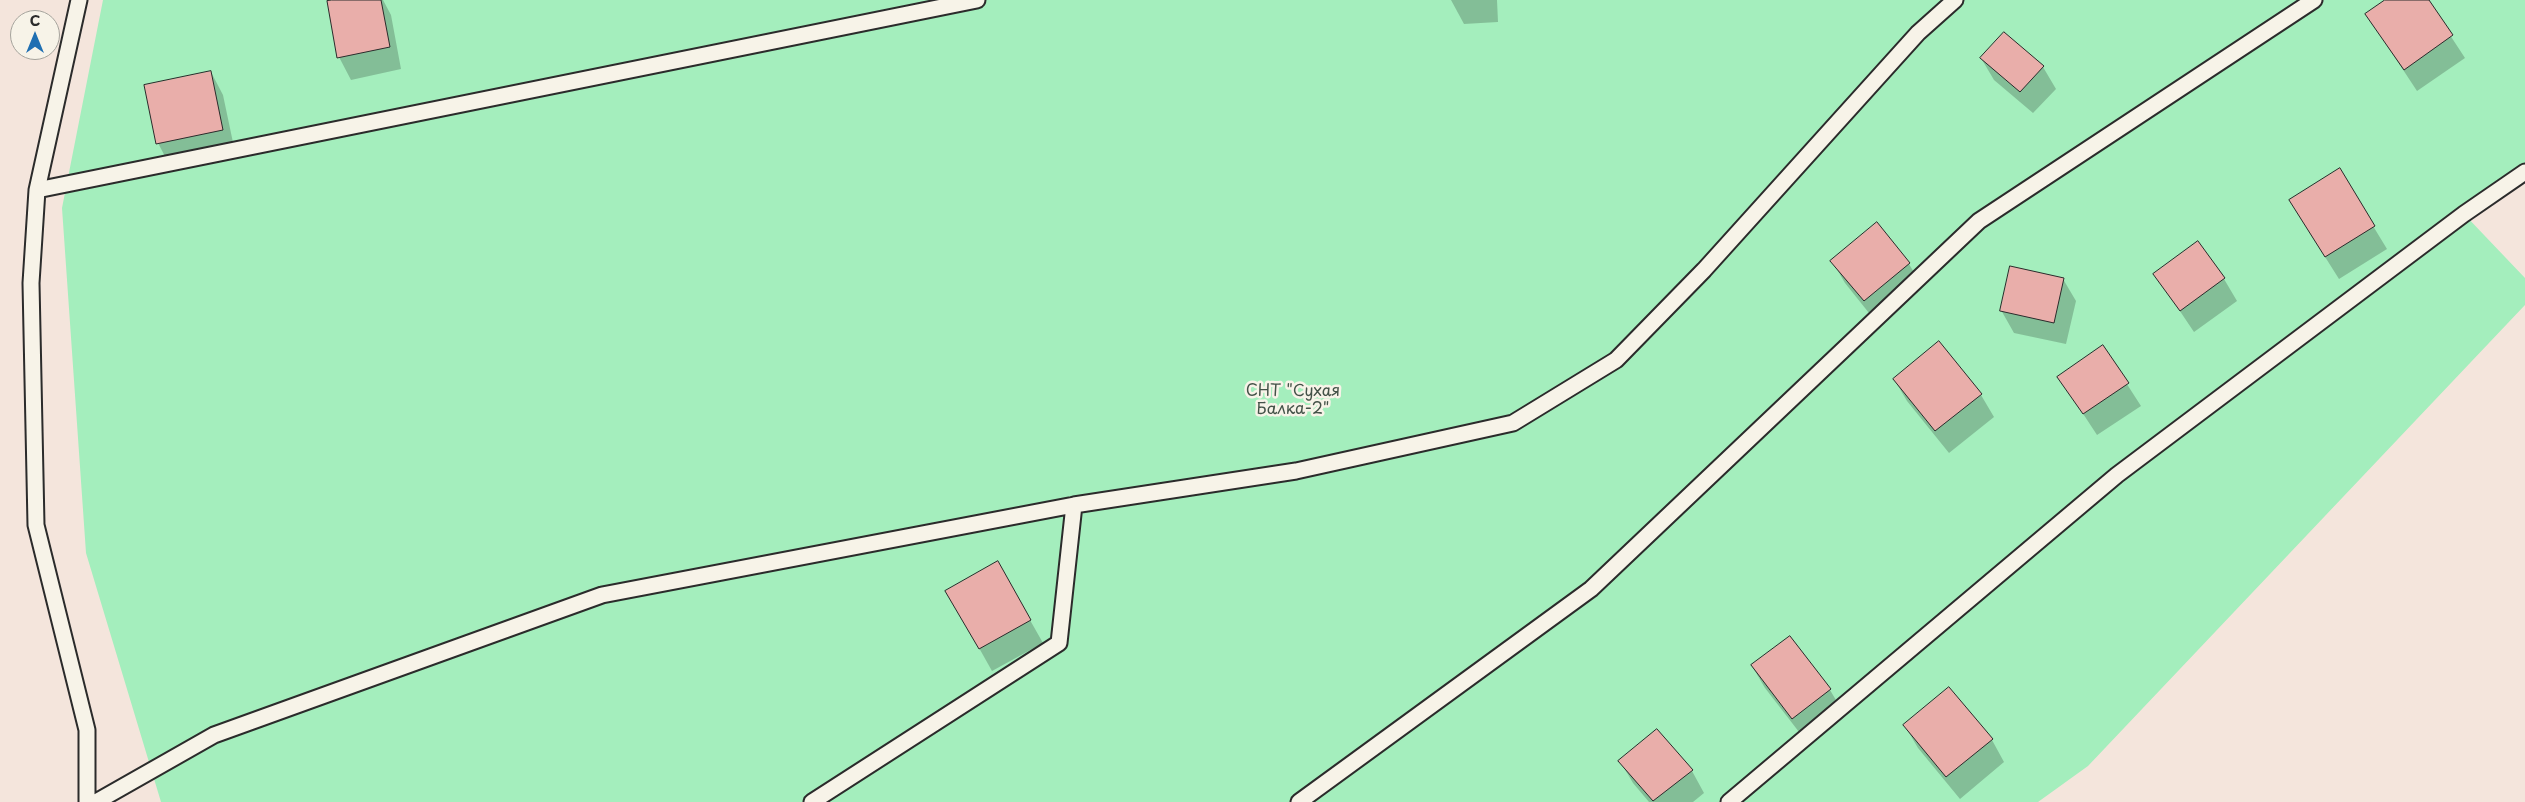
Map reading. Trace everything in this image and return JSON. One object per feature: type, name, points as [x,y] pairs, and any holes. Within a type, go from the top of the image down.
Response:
[{"type":"lane","points":[[78,0],[37,190],[31,283],[36,525],[87,730],[87,802]]},
{"type":"lane","points":[[37,190],[977,0]]},
{"type":"lane","points":[[96,802],[214,735],[602,595],[1074,505],[1296,471],[1513,423],[1616,360],[1704,270],[1918,33],[1956,0]]},
{"type":"lane","points":[[1300,802],[1591,589],[1980,221],[2314,0]]},
{"type":"lane","points":[[1729,802],[2117,475],[2464,214],[2525,172]]},
{"type":"lane","points":[[812,802],[1059,643],[1074,505]]},
{"type":"green space","name":"СНТ \"Сухая Балка-2\"","points":[[103,0],[2525,0],[2525,172],[2464,214],[2525,278],[2525,305],[2088,766],[2038,802],[161,802],[86,553],[62,208]]},
{"type":"building","points":[[381,0],[390,47],[337,58],[327,1]]},
{"type":"building","points":[[2385,0],[2429,0],[2453,35],[2404,70],[2365,14]]},
{"type":"building","points":[[2004,32],[2044,66],[2020,92],[1980,58]]},
{"type":"building","points":[[211,71],[223,130],[156,144],[144,85]]},
{"type":"building","points":[[2340,168],[2375,226],[2325,257],[2289,200]]},
{"type":"building","points":[[1877,222],[1910,263],[1864,301],[1830,261]]},
{"type":"building","points":[[2198,241],[2225,278],[2180,311],[2153,274]]},
{"type":"building","points":[[2010,266],[2064,278],[2054,323],[2000,311]]},
{"type":"building","points":[[1939,341],[1982,394],[1935,431],[1893,379]]},
{"type":"building","points":[[2103,345],[2129,383],[2083,414],[2057,377]]},
{"type":"building","points":[[998,561],[1031,620],[979,649],[945,591]]},
{"type":"building","points":[[1790,636],[1831,689],[1792,719],[1751,665]]},
{"type":"building","points":[[1949,687],[1993,739],[1946,777],[1903,725]]},
{"type":"building","points":[[1657,729],[1693,770],[1653,801],[1618,761]]}]
